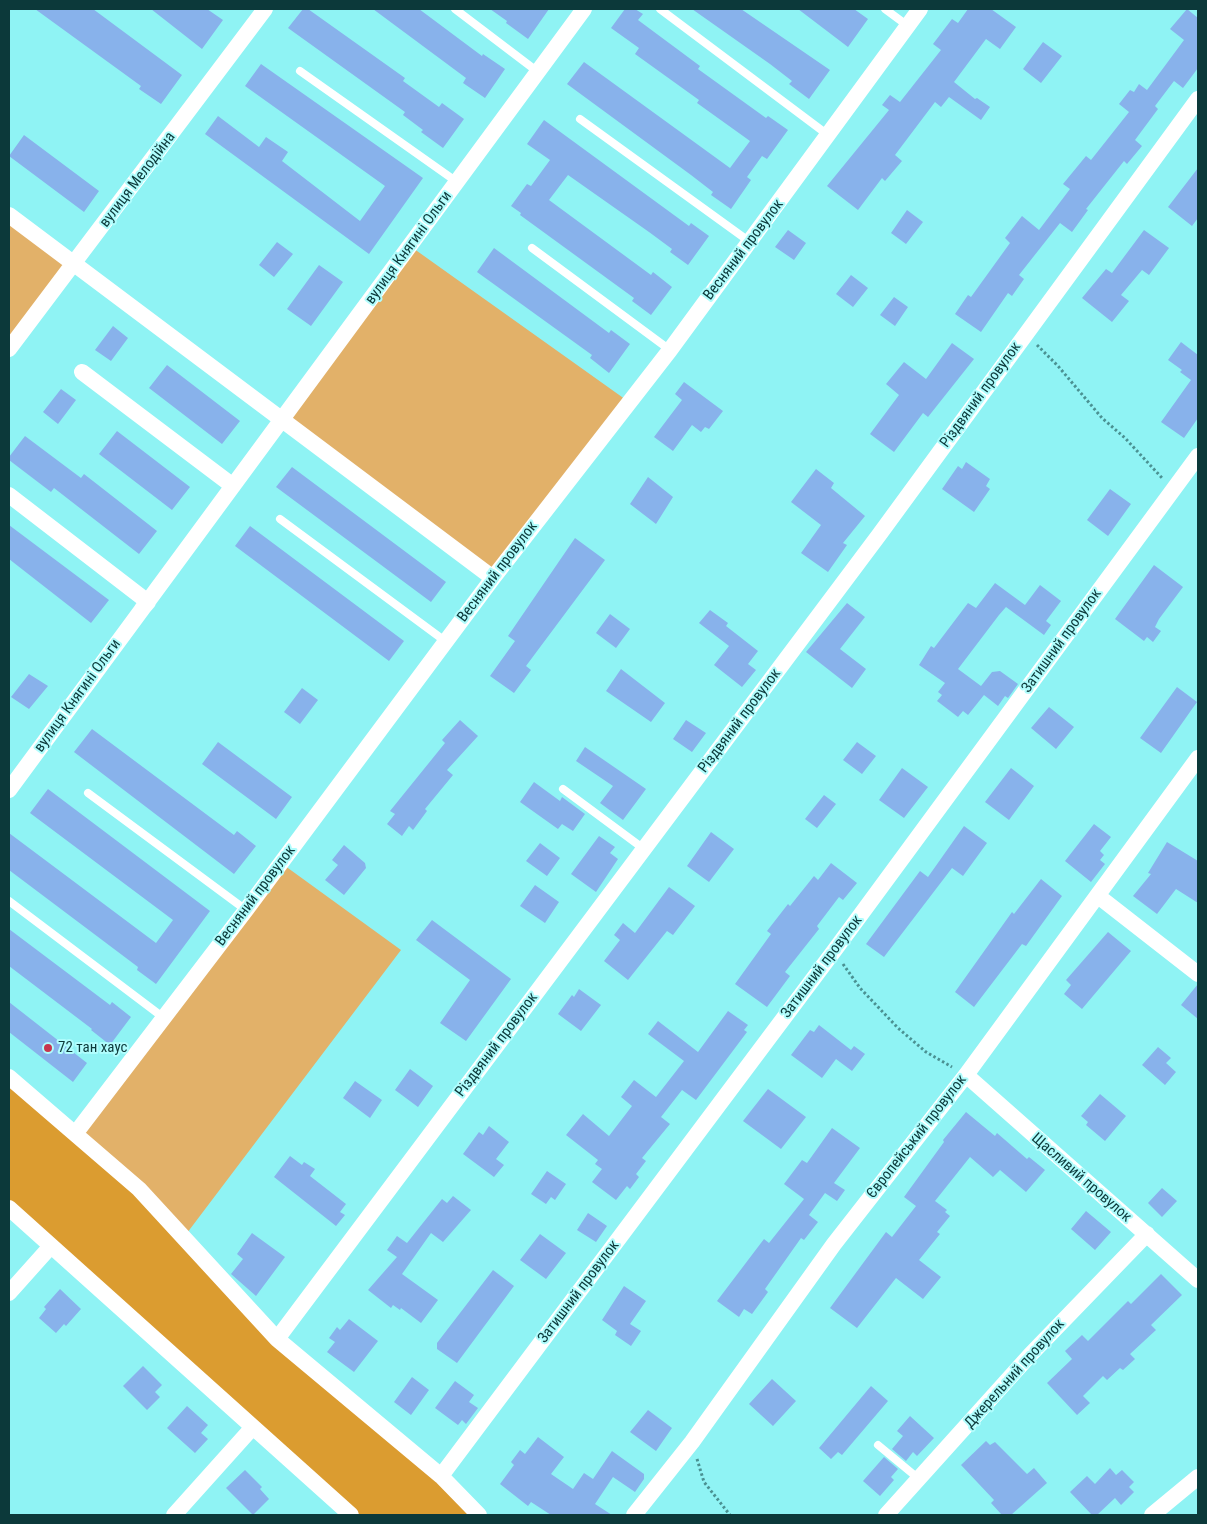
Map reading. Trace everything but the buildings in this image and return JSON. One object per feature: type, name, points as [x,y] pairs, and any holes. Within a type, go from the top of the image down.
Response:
[{"type":"street","name":"вулиця Мелодійна","points":[[9,349],[265,9]]},
{"type":"street","name":"вулиця Княгині Ольги","points":[[9,790],[584,9]]},
{"type":"street","name":"Весняний провулок","points":[[75,1134],[246,910],[445,641],[670,350],[920,9]]},
{"type":"street","name":"Різдвяний провулок","points":[[277,1339],[644,849],[1198,99]]},
{"type":"street","points":[[9,216],[493,578]]},
{"type":"street","points":[[82,372],[233,486]]},
{"type":"street","name":"Затишний провулок","points":[[441,1476],[834,952],[1198,456]]},
{"type":"street","points":[[9,495],[148,602]]},
{"type":"street","name":"Європейський провулок","points":[[634,1515],[692,1442],[834,1244],[966,1076],[1198,758]]},
{"type":"street","points":[[1098,896],[1198,974]]},
{"type":"street","name":"Щасливий провулок","points":[[966,1076],[1198,1280]]},
{"type":"street","points":[[9,1077],[139,1189],[277,1339],[441,1476],[479,1515]]},
{"type":"street","points":[[9,1208],[351,1515]]},
{"type":"street","name":"Джерельний провулок","points":[[886,1515],[1030,1355],[1146,1234]]},
{"type":"street","points":[[9,1293],[51,1246]]},
{"type":"street","points":[[174,1515],[253,1427]]},
{"type":"street","points":[[1152,1515],[1198,1476]]},
{"type":"lane","points":[[455,9],[538,72]]},
{"type":"lane","points":[[660,9],[828,136]]},
{"type":"lane","points":[[885,9],[908,26]]},
{"type":"lane","points":[[300,71],[457,182]]},
{"type":"lane","points":[[580,119],[750,242]]},
{"type":"lane","points":[[532,248],[670,350]]},
{"type":"lane","points":[[280,519],[445,641]]},
{"type":"lane","points":[[563,789],[644,849]]},
{"type":"lane","points":[[88,793],[246,910]]},
{"type":"lane","points":[[9,901],[164,1018]]},
{"type":"lane","points":[[878,1445],[919,1480]]},
{"type":"path","points":[[1026,334],[1058,366],[1102,418],[1125,438],[1174,489]]},
{"type":"path","points":[[834,952],[860,988],[898,1028],[926,1052],[966,1076]]},
{"type":"path","points":[[692,1442],[704,1482],[730,1515]]},
{"type":"shaded area","points":[[9,215],[73,265],[9,349]]},
{"type":"shaded area","points":[[410,246],[629,402],[493,578],[282,421]]},
{"type":"shaded area","points":[[281,863],[401,950],[184,1237],[75,1134]]},
{"type":"shaded area","points":[[9,1077],[139,1189],[277,1339],[479,1515],[351,1515],[9,1208]]},
{"type":"place","name":"72 тан хаус","points":[[48,1048]]}]
